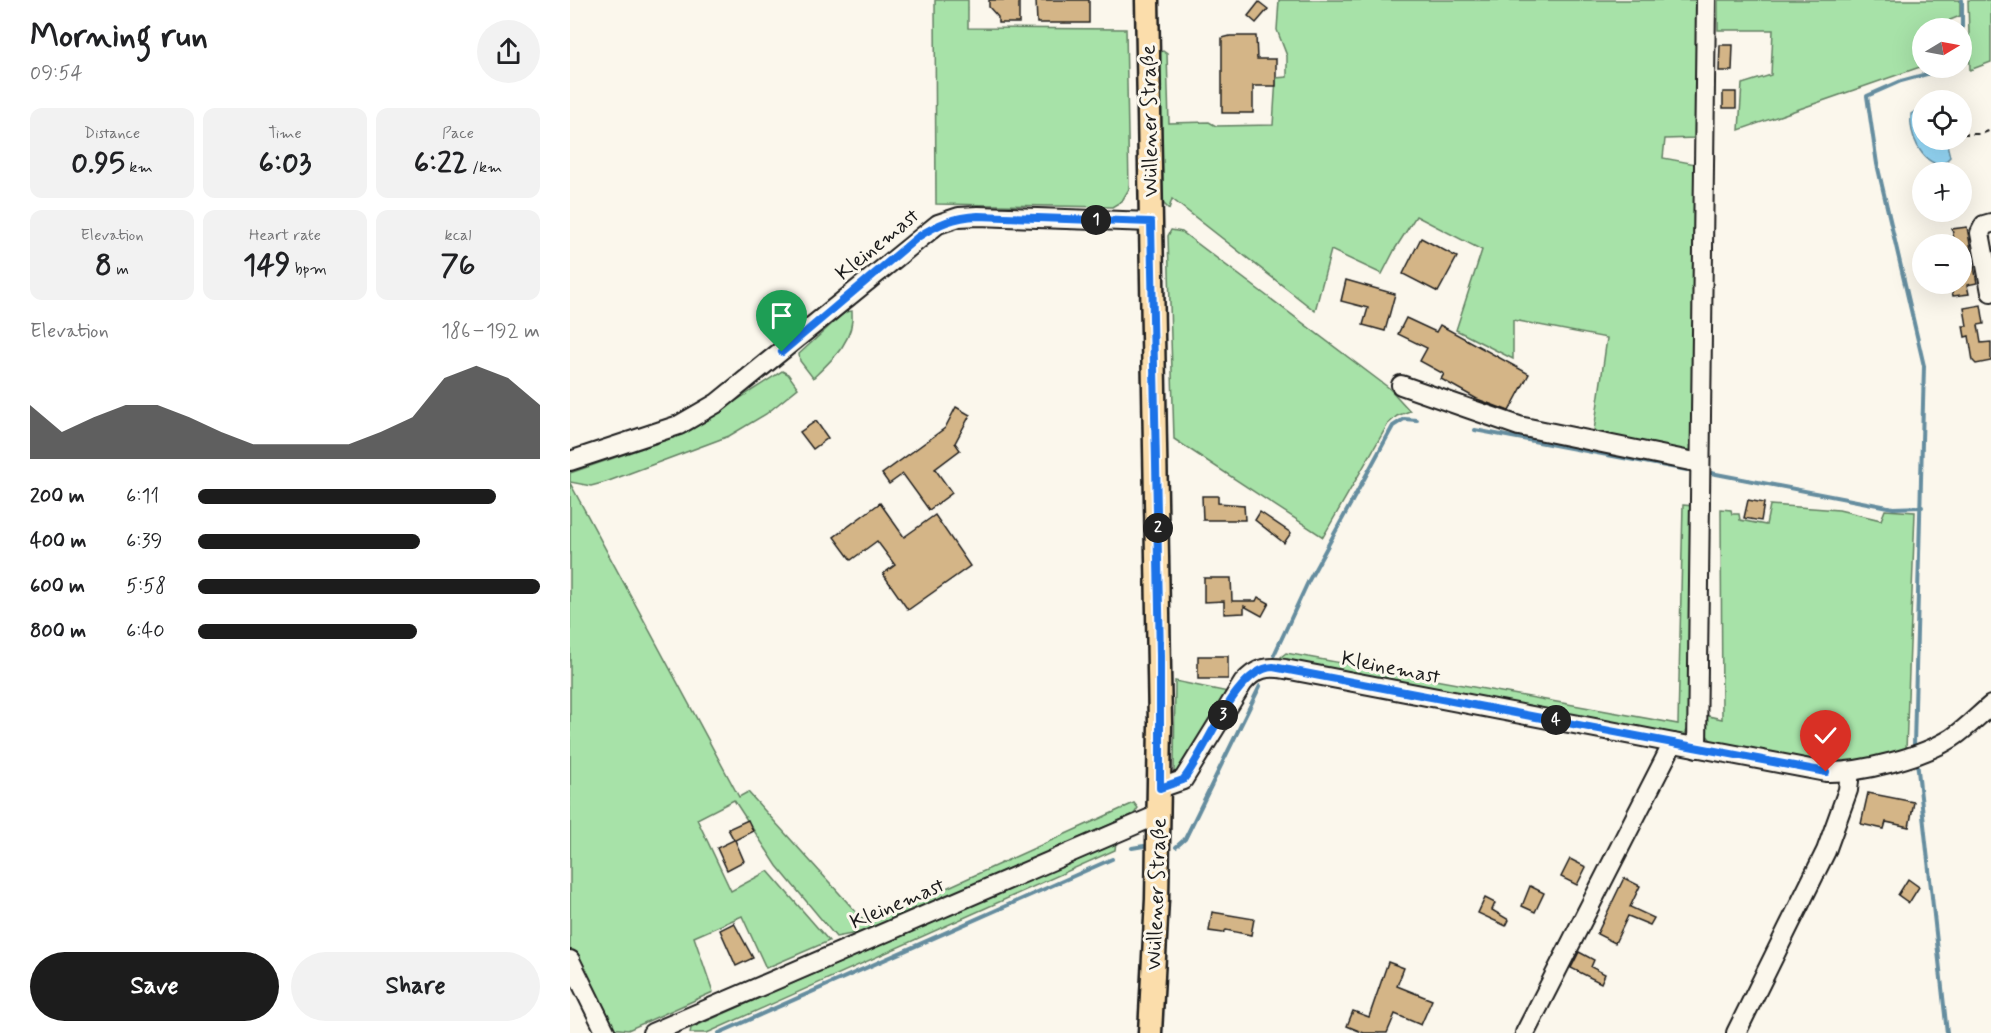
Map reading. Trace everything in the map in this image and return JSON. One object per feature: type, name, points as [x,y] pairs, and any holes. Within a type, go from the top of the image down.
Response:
[{"type":"main road","name":"Wüllener Straße","points":[[1147,0],[1160,656],[1160,814],[1150,1033]]},
{"type":"street","points":[[1697,748],[1706,0]]},
{"type":"street","name":"Kleinemast","points":[[570,461],[679,425],[717,403],[918,237],[938,224],[959,217],[978,216],[1151,222]]},
{"type":"street","points":[[1991,223],[1984,225],[1980,233],[1991,292]]},
{"type":"street","points":[[1401,385],[1519,426],[1700,463]]},
{"type":"street","name":"Kleinemast","points":[[1160,788],[1183,780],[1243,683],[1250,675],[1265,668],[1285,669],[1826,772],[1850,771],[1938,746],[1953,737],[1991,705]]},
{"type":"street","points":[[1525,1033],[1673,743]]},
{"type":"street","points":[[1736,1033],[1835,830],[1848,790],[1850,771]]},
{"type":"street","name":"Kleinemast","points":[[652,1033],[1160,814]]},
{"type":"street","points":[[570,960],[606,1033]]},
{"type":"path","points":[[1972,134],[1981,134],[1991,130]]},
{"type":"green space","points":[[935,0],[968,0],[968,28],[1126,29],[1129,189],[1122,201],[1112,207],[936,204]]},
{"type":"green space","points":[[1279,0],[1698,0],[1696,138],[1665,139],[1663,158],[1696,164],[1693,451],[1687,455],[1593,438],[1607,338],[1513,320],[1513,359],[1456,330],[1482,250],[1416,216],[1382,274],[1331,250],[1315,311],[1172,199],[1169,209],[1162,202],[1160,52],[1167,54],[1169,123],[1209,122],[1216,126],[1273,125],[1276,78],[1287,77],[1287,56],[1277,30]]},
{"type":"green space","points":[[1718,0],[1960,0],[1960,16],[1955,18],[1912,18],[1912,70],[1739,130],[1742,84],[1771,75],[1773,30],[1718,30]]},
{"type":"green space","points":[[1968,0],[1991,0],[1991,62],[1972,69],[1972,18],[1969,18]]},
{"type":"green space","points":[[1171,230],[1182,232],[1389,388],[1410,411],[1397,416],[1388,424],[1323,537],[1174,439],[1168,236]]},
{"type":"green space","points":[[852,311],[850,331],[846,340],[835,356],[813,378],[800,361],[799,354],[845,312]]},
{"type":"green space","points":[[782,371],[788,374],[798,388],[766,414],[729,436],[606,482],[591,486],[570,482],[570,473],[686,433]]},
{"type":"green space","points":[[570,483],[739,797],[748,792],[867,924],[1134,803],[1138,808],[1134,814],[868,931],[836,937],[777,866],[734,800],[697,819],[731,891],[768,871],[829,941],[766,968],[742,916],[694,937],[713,992],[628,1030],[609,1028],[570,949]]},
{"type":"green space","points":[[1683,505],[1694,506],[1692,722],[1685,734],[1675,738],[1283,663],[1281,657],[1286,653],[1678,724]]},
{"type":"green space","points":[[1770,505],[1839,510],[1881,520],[1885,510],[1915,512],[1906,750],[1830,767],[1715,745],[1705,733],[1704,715],[1722,719],[1721,509],[1731,510],[1732,514],[1739,514],[1740,520],[1766,525]]},
{"type":"green space","points":[[1175,681],[1228,692],[1179,771],[1174,772]]},
{"type":"green space","points":[[1116,842],[1115,850],[707,1033],[690,1033],[691,1028]]},
{"type":"water","points":[[1920,150],[1948,150],[1950,157],[1945,162],[1932,162]]},
{"type":"building","points":[[989,0],[1019,0],[1019,23],[998,23],[998,17],[989,7]]},
{"type":"building","points":[[1036,0],[1089,0],[1089,23],[1037,23]]},
{"type":"building","points":[[1259,2],[1268,9],[1256,23],[1248,16]]},
{"type":"building","points":[[1256,36],[1257,59],[1276,59],[1276,86],[1253,86],[1253,113],[1222,113],[1222,38]]},
{"type":"building","points":[[1720,45],[1733,45],[1732,71],[1719,71]]},
{"type":"building","points":[[1723,92],[1736,92],[1736,108],[1723,108]]},
{"type":"building","points":[[1967,227],[1968,234],[1953,234],[1952,229]]},
{"type":"building","points":[[1421,238],[1457,257],[1438,292],[1403,274]]},
{"type":"building","points":[[1972,255],[1977,283],[1972,284]]},
{"type":"building","points":[[1346,280],[1395,294],[1385,331],[1363,325],[1368,308],[1341,301]]},
{"type":"building","points":[[1981,305],[1984,324],[1978,325],[1981,343],[1991,342],[1991,361],[1976,364],[1973,361],[1969,336],[1965,337],[1963,326],[1967,326],[1964,308]]},
{"type":"building","points":[[1406,318],[1436,332],[1440,325],[1529,374],[1509,411],[1477,399],[1441,379],[1444,374],[1420,361],[1427,348],[1398,334]]},
{"type":"building","points":[[956,407],[970,415],[955,443],[960,450],[935,469],[952,493],[929,510],[903,474],[889,484],[882,474],[945,428]]},
{"type":"building","points":[[816,421],[828,438],[813,449],[800,432]]},
{"type":"building","points":[[1202,496],[1218,496],[1218,503],[1244,505],[1245,520],[1203,520]]},
{"type":"building","points":[[1748,500],[1764,503],[1761,521],[1744,518]]},
{"type":"building","points":[[880,503],[904,537],[935,515],[970,566],[908,610],[883,574],[895,565],[877,541],[851,560],[834,537]]},
{"type":"building","points":[[1260,512],[1291,533],[1284,543],[1255,520]]},
{"type":"building","points":[[1204,578],[1231,578],[1232,601],[1256,601],[1258,597],[1269,603],[1262,616],[1244,606],[1244,613],[1224,614],[1224,601],[1204,602]]},
{"type":"building","points":[[1198,656],[1228,656],[1228,679],[1198,679]]},
{"type":"building","points":[[1868,793],[1914,802],[1909,827],[1886,822],[1884,829],[1861,824]]},
{"type":"building","points":[[748,820],[753,831],[735,840],[744,861],[727,870],[717,848],[734,840],[728,829]]},
{"type":"building","points":[[1570,859],[1586,867],[1577,885],[1561,877]]},
{"type":"building","points":[[1624,878],[1640,886],[1630,907],[1654,918],[1650,925],[1628,916],[1615,943],[1597,934]]},
{"type":"building","points":[[1908,879],[1919,887],[1909,903],[1898,895]]},
{"type":"building","points":[[1530,886],[1544,893],[1535,912],[1522,906]]},
{"type":"building","points":[[1485,898],[1495,903],[1492,910],[1509,920],[1506,926],[1478,913]]},
{"type":"building","points":[[1212,912],[1254,919],[1251,935],[1226,930],[1223,933],[1209,931]]},
{"type":"building","points":[[734,923],[753,958],[736,966],[720,930]]},
{"type":"building","points":[[1579,952],[1594,960],[1591,967],[1605,974],[1601,983],[1571,968]]},
{"type":"building","points":[[1388,962],[1404,968],[1397,986],[1432,1000],[1421,1025],[1395,1014],[1387,1033],[1364,1033],[1347,1026],[1353,1011],[1369,1017]]},
{"type":"waterway","points":[[1962,0],[1962,18]]},
{"type":"waterway","points":[[1912,78],[1867,96],[1877,164],[1924,366],[1914,745]]},
{"type":"waterway","points":[[1274,655],[1308,582],[1393,426],[1404,419],[1417,420]]},
{"type":"waterway","points":[[1475,430],[1687,470]]},
{"type":"waterway","points":[[1711,473],[1893,508],[1922,507]]},
{"type":"waterway","points":[[1176,847],[1185,839],[1260,686]]},
{"type":"waterway","points":[[1917,761],[1947,1033]]},
{"type":"waterway","points":[[1132,848],[1144,846]]},
{"type":"waterway","points":[[719,1033],[1112,859]]},
{"type":"route","points":[[782,352],[918,237],[938,224],[959,217],[978,216],[1151,222],[1160,656],[1160,788],[1183,780],[1243,683],[1257,670],[1273,667],[1826,772]]}]
